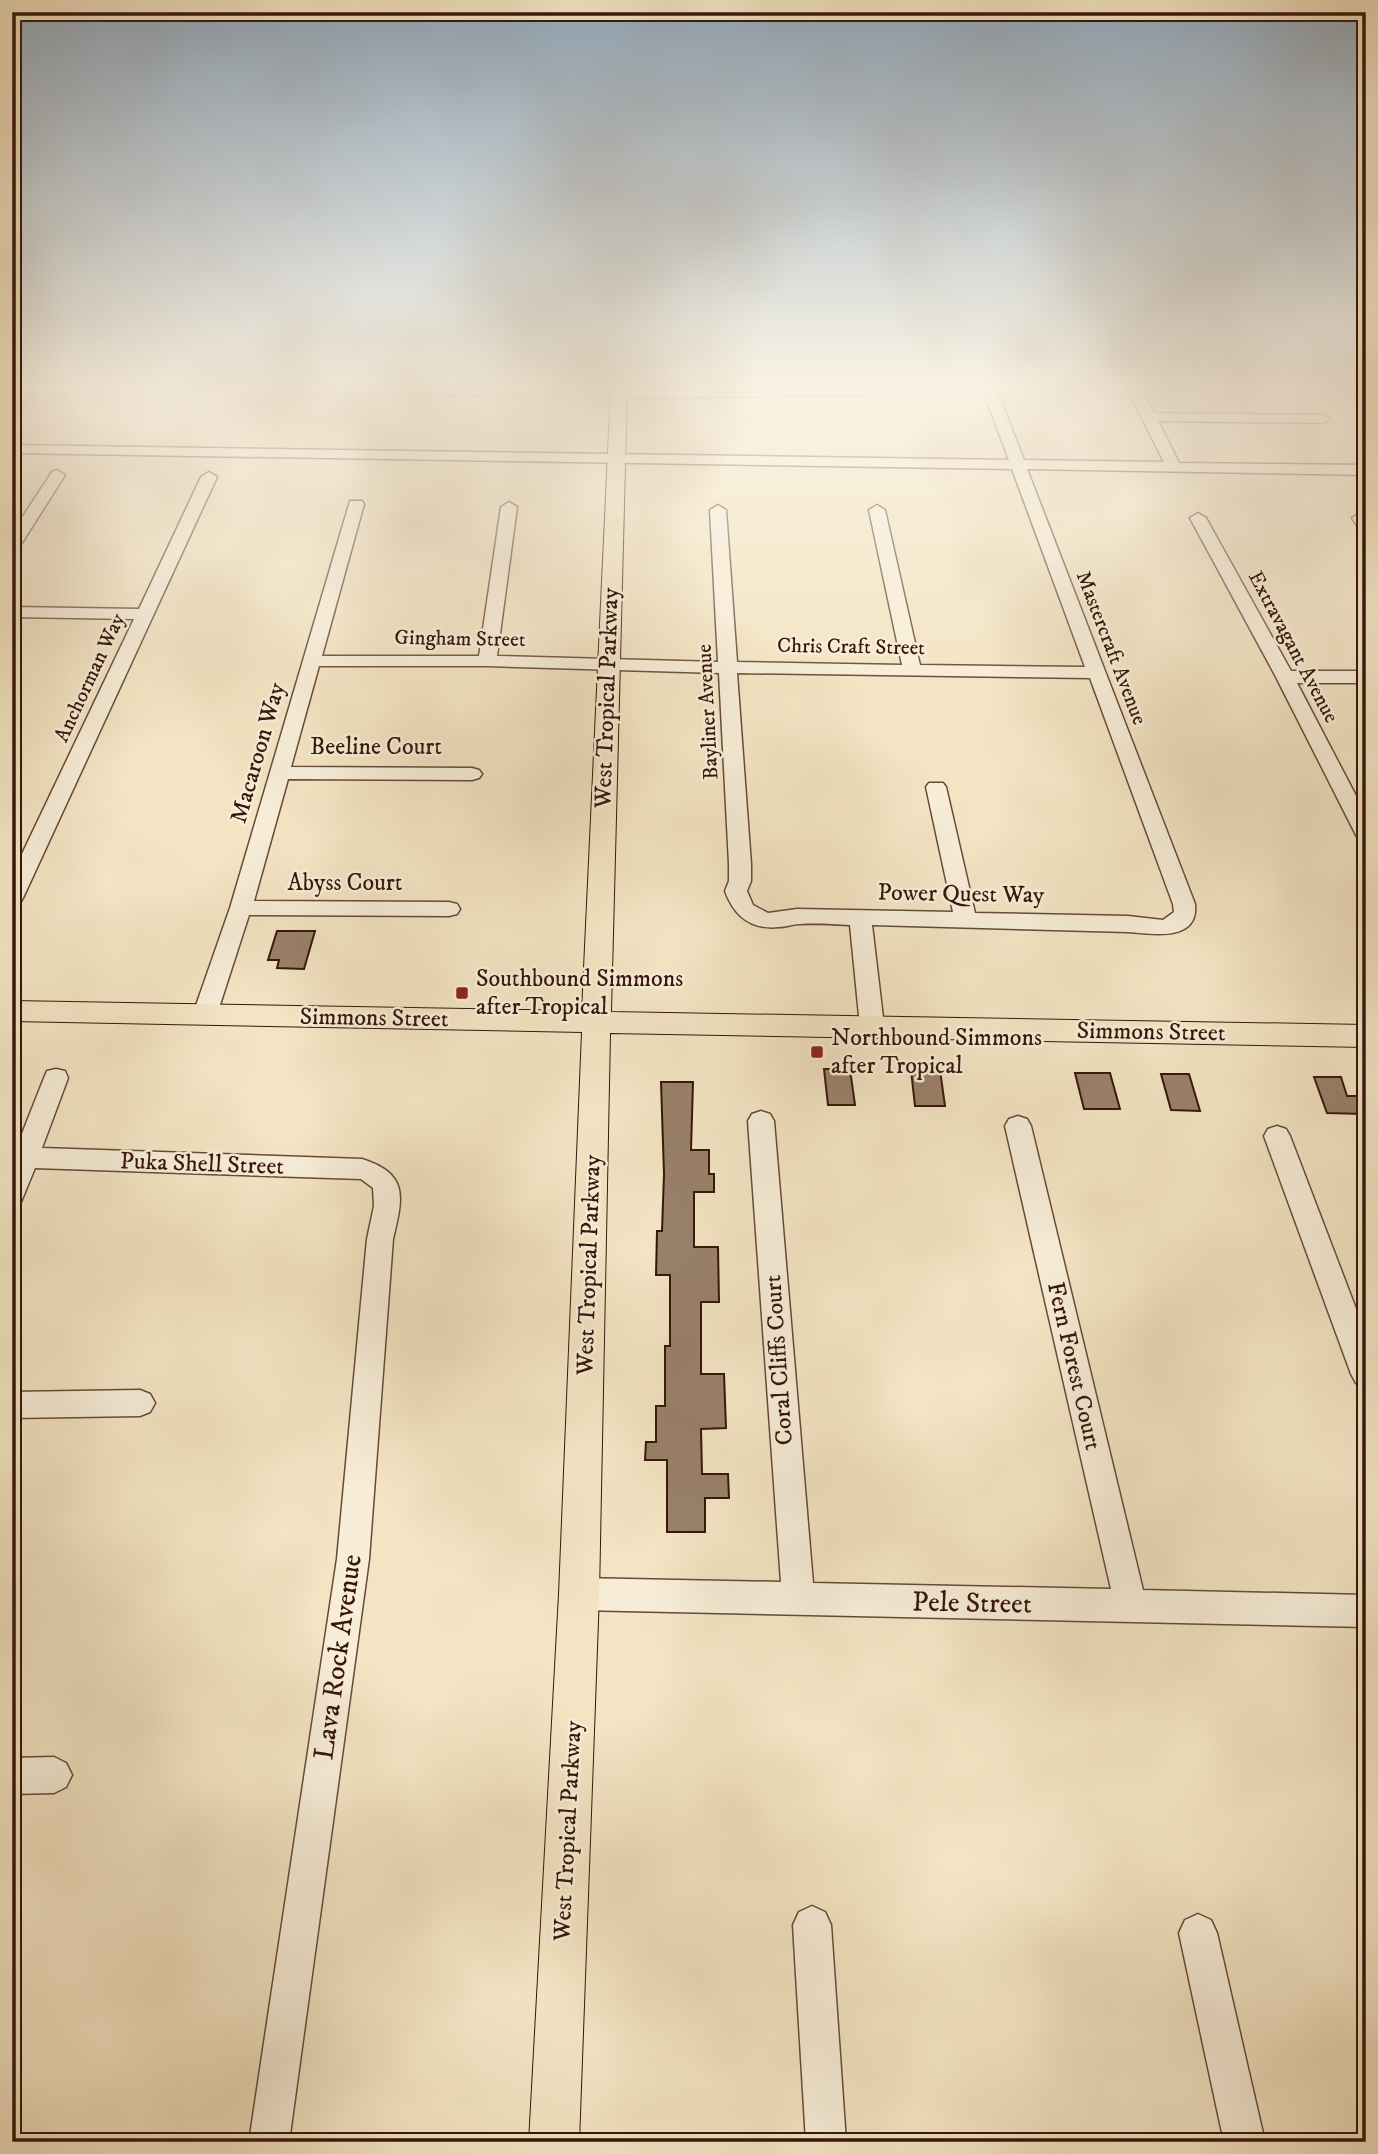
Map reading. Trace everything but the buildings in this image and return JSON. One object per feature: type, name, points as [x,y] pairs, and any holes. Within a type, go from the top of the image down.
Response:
[{"type":"main road","name":"West Tropical Parkway","points":[[554,2142],[579,1594],[615,489]]},
{"type":"main road","name":"Simmons Street","points":[[12,1011],[1366,1037]]},
{"type":"street","points":[[12,546],[48,489]]},
{"type":"street","name":"Anchorman Way","points":[[12,898],[204,489]]},
{"type":"street","name":"Mastercraft Avenue","points":[[1028,489],[1184,904],[1185,915],[1179,922]]},
{"type":"street","name":"Macaroon Way","points":[[205,1014],[241,908],[356,503]]},
{"type":"street","points":[[487,661],[509,507]]},
{"type":"street","name":"Bayliner Avenue","points":[[719,510],[740,864],[740,881],[736,891],[744,909]]},
{"type":"street","points":[[877,510],[912,670]]},
{"type":"street","name":"Extravagant Avenue","points":[[1198,518],[1285,677],[1366,835]]},
{"type":"street","points":[[12,612],[145,614]]},
{"type":"street","name":"Gingham Street","points":[[313,661],[487,661],[607,666]]},
{"type":"street","name":"Chris Craft Street","points":[[607,666],[1095,673]]},
{"type":"street","points":[[1285,677],[1366,677]]},
{"type":"street","name":"Beeline Court","points":[[279,773],[472,774]]},
{"type":"street","points":[[936,788],[966,920]]},
{"type":"street","points":[[1344,791],[1366,792]]},
{"type":"street","name":"Abyss Court","points":[[241,908],[449,909]]},
{"type":"street","name":"Power Quest Way","points":[[744,909],[762,920],[775,922],[797,916],[1128,924],[1156,928],[1167,928],[1179,922]]},
{"type":"street","points":[[860,918],[872,1026]]},
{"type":"street","points":[[12,1194],[56,1078]]},
{"type":"street","name":"Coral Cliffs Court","points":[[761,1121],[798,1599]]},
{"type":"street","name":"Fern Forest Court","points":[[1018,1126],[1131,1606]]},
{"type":"street","points":[[1277,1136],[1366,1374]]},
{"type":"street","name":"Puka Shell Street","points":[[26,1158],[362,1169],[377,1173]]},
{"type":"street","name":"Lava Rock Avenue","points":[[269,2142],[353,1559],[380,1239],[389,1197],[385,1182],[377,1173]]},
{"type":"street","points":[[12,1405],[139,1403]]},
{"type":"street","name":"Pele Street","points":[[579,1594],[1366,1611]]},
{"type":"street","points":[[12,1776],[54,1775]]},
{"type":"street","points":[[812,1925],[826,2142]]},
{"type":"street","points":[[1198,1933],[1245,2142]]},
{"type":"place","name":"Southbound Simmons after Tropical","points":[[462,993]]},
{"type":"place","name":"Northbound Simmons after Tropical","points":[[817,1052]]}]
